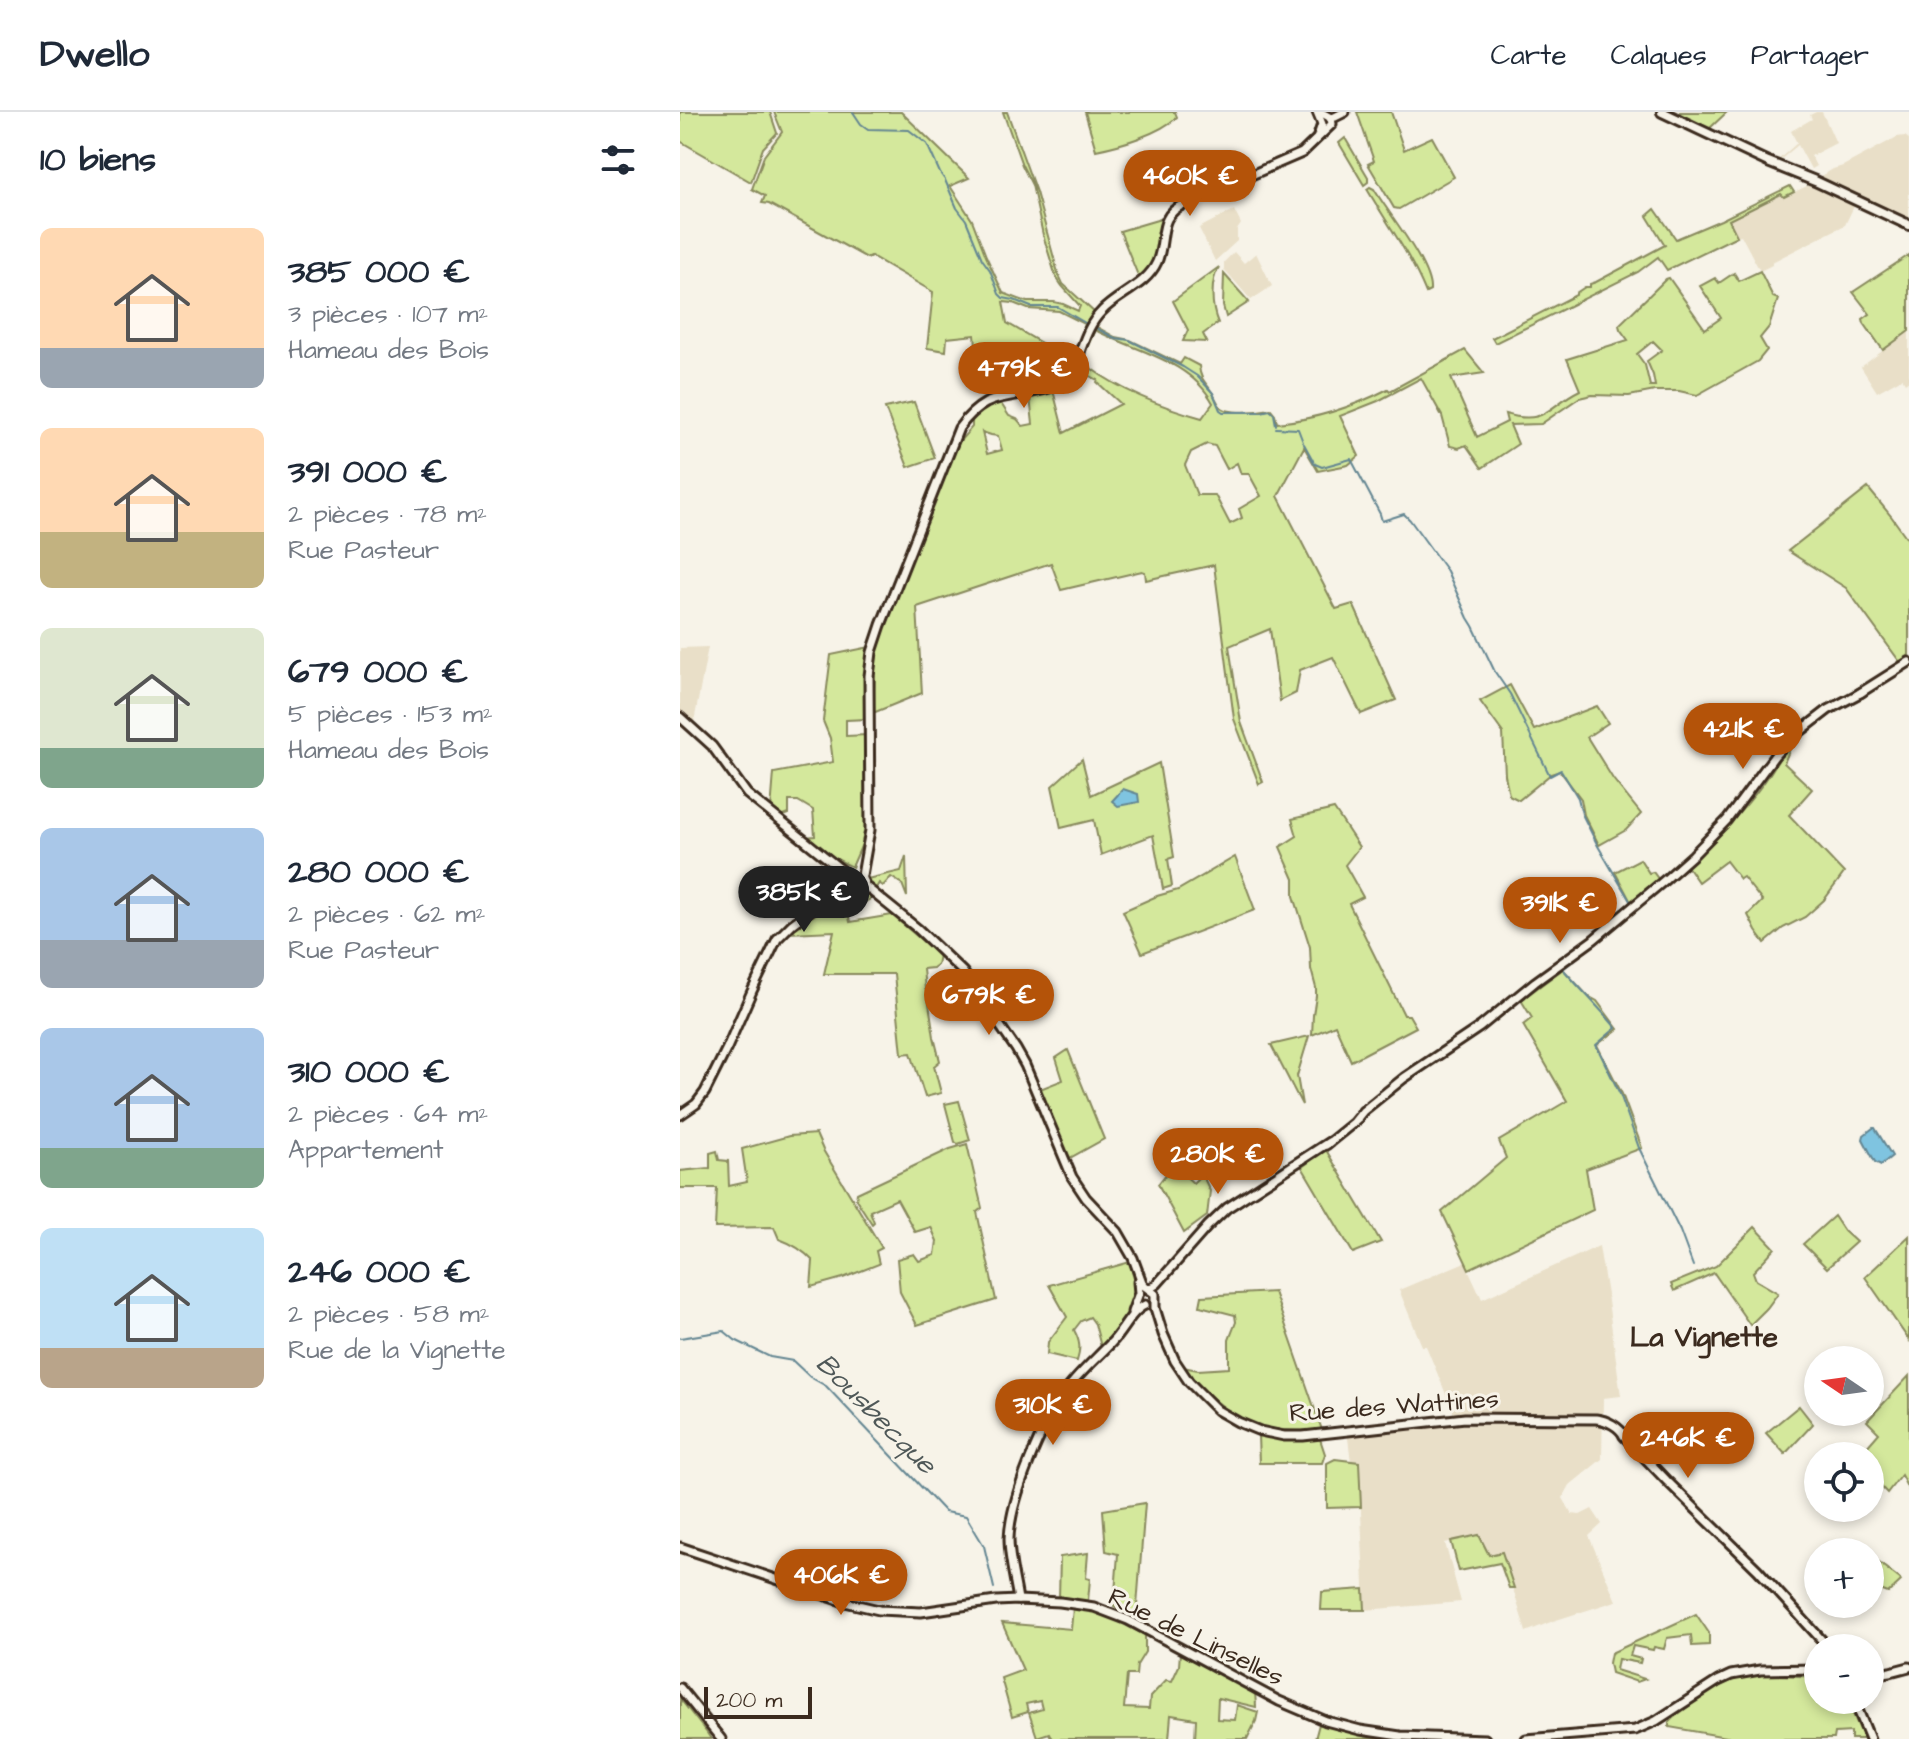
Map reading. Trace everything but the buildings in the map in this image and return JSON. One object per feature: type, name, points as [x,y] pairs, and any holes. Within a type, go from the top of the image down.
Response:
[{"type":"main road","points":[[1662,112],[1909,226]]},
{"type":"street","points":[[813,909],[860,883],[862,878],[868,842],[869,676],[872,652],[959,428],[988,402],[1043,390],[1071,374],[1096,318],[1154,268],[1166,219],[1172,211],[1302,153],[1314,142],[1324,119],[1345,112]]},
{"type":"street","points":[[1122,1331],[1143,1292],[1156,1285],[1208,1226],[1231,1205],[1317,1152],[1415,1070],[1480,1027],[1609,926],[1693,855],[1727,820],[1791,738],[1838,704],[1909,662]]},
{"type":"street","points":[[680,717],[712,746],[752,799],[844,872],[848,884],[884,903]]},
{"type":"street","points":[[680,1114],[696,1104],[709,1083],[777,939],[789,926],[840,888],[849,873],[860,864],[868,842]]},
{"type":"street","points":[[822,855],[860,873],[866,887],[930,940],[966,976],[1023,1060],[1072,1177],[1086,1198],[1114,1226],[1127,1247],[1143,1292],[1140,1302],[1150,1303]]},
{"type":"street","points":[[1016,1600],[1009,1542],[1012,1513],[1043,1431],[1069,1387],[1122,1331],[1138,1309],[1150,1303],[1179,1261]]},
{"type":"street","points":[[1143,1292],[1154,1292],[1150,1303]]},
{"type":"street","name":"Rue des Wattines","points":[[1150,1303],[1180,1370],[1206,1400],[1238,1422],[1271,1434],[1309,1436],[1457,1419],[1601,1419],[1622,1431],[1658,1472],[1817,1634]]},
{"type":"street","name":"Rue de Linselles","points":[[680,1547],[883,1611],[928,1612],[1016,1600],[1072,1604],[1112,1613],[1319,1718],[1350,1728],[1400,1736],[1485,1739]]},
{"type":"street","points":[[1884,1670],[1909,1666]]},
{"type":"street","points":[[1526,1739],[1644,1727],[1725,1677],[1760,1670],[1804,1671]]},
{"type":"street","points":[[680,1688],[721,1739]]},
{"type":"street","points":[[1860,1714],[1870,1739]]},
{"type":"shaded area","points":[[1822,112],[1836,143],[1811,156],[1816,166],[1811,169],[1798,145],[1778,160],[1797,143],[1791,131],[1812,119],[1810,115]]},
{"type":"shaded area","points":[[1897,137],[1909,139],[1909,219],[1818,178]]},
{"type":"shaded area","points":[[1809,185],[1854,206],[1845,225],[1760,271],[1741,235],[1737,236],[1729,220],[1782,194],[1784,197]]},
{"type":"shaded area","points":[[1234,210],[1241,224],[1237,230],[1237,241],[1215,261],[1199,228]]},
{"type":"shaded area","points":[[1234,252],[1244,263],[1256,253],[1272,286],[1251,300],[1224,269],[1224,262]]},
{"type":"shaded area","points":[[1909,331],[1909,380],[1905,383],[1902,378],[1877,392],[1861,367]]},
{"type":"shaded area","points":[[708,647],[694,722],[680,712],[680,648]]},
{"type":"shaded area","points":[[1599,1246],[1621,1396],[1603,1398],[1602,1459],[1570,1485],[1563,1498],[1572,1514],[1580,1515],[1592,1509],[1602,1524],[1589,1536],[1616,1601],[1526,1632],[1502,1552],[1489,1556],[1478,1535],[1445,1543],[1461,1602],[1365,1610],[1359,1463],[1351,1462],[1347,1430],[1455,1416],[1399,1290],[1465,1262],[1482,1299]]},
{"type":"green space","points":[[680,112],[770,112],[777,133],[763,148],[751,182],[680,141]]},
{"type":"green space","points":[[774,112],[901,112],[969,178],[950,186],[972,220],[1003,293],[1027,302],[1063,304],[1078,311],[1080,306],[1056,277],[1032,185],[1003,112],[1007,112],[1036,192],[1058,273],[1063,284],[1096,314],[1090,323],[1180,364],[1184,358],[1199,366],[1202,378],[1224,409],[1244,412],[1271,409],[1277,423],[1320,415],[1348,407],[1388,389],[1390,391],[1465,350],[1484,373],[1451,378],[1477,437],[1507,422],[1505,414],[1530,418],[1538,416],[1580,390],[1567,359],[1628,340],[1619,325],[1666,279],[1669,278],[1705,329],[1721,318],[1700,286],[1715,278],[1719,283],[1734,273],[1739,281],[1760,271],[1773,297],[1778,299],[1769,327],[1760,338],[1767,350],[1758,361],[1697,395],[1655,391],[1629,396],[1592,395],[1579,398],[1541,424],[1510,425],[1518,444],[1482,468],[1466,445],[1459,448],[1450,446],[1442,416],[1421,378],[1378,401],[1340,416],[1359,456],[1348,465],[1318,471],[1304,447],[1278,496],[1336,609],[1353,604],[1396,700],[1361,714],[1333,657],[1300,670],[1296,693],[1280,701],[1270,629],[1229,646],[1241,722],[1263,782],[1259,784],[1234,719],[1214,565],[1146,580],[1142,571],[1061,590],[1051,563],[917,607],[922,693],[873,713],[875,666],[880,639],[959,442],[972,427],[972,418],[997,401],[1009,416],[1023,426],[1033,424],[1030,397],[1053,390],[1064,433],[1121,404],[1098,380],[1086,374],[1089,367],[1129,391],[1187,414],[1202,418],[1213,403],[1203,388],[1176,367],[1095,330],[1083,357],[1075,353],[1085,324],[1059,311],[1028,309],[1003,302],[1007,323],[1072,361],[1070,365],[1049,353],[1046,355],[1042,388],[1025,389],[1022,386],[1025,348],[1012,347],[1009,366],[998,367],[990,361],[990,355],[977,355],[975,335],[947,338],[946,351],[927,348],[933,292],[871,256],[867,258],[762,203],[765,196],[752,189],[764,156],[782,132]],"holes":[[[1653,341],[1662,350],[1647,361],[1655,386],[1650,386],[1645,365],[1637,354]],[[982,432],[998,436],[1002,450],[987,454]],[[1207,444],[1215,446],[1227,469],[1237,463],[1241,474],[1249,474],[1261,496],[1239,509],[1242,518],[1230,524],[1215,495],[1197,495],[1185,465],[1191,452]]]},
{"type":"green space","points":[[1085,112],[1175,112],[1177,117],[1150,134],[1096,150]]},
{"type":"green space","points":[[1357,112],[1391,112],[1404,150],[1432,137],[1454,177],[1399,209],[1394,208],[1368,164],[1374,161]]},
{"type":"green space","points":[[1680,112],[1727,112],[1709,129],[1679,115]]},
{"type":"green space","points":[[1345,138],[1368,177],[1364,185],[1339,143]]},
{"type":"green space","points":[[1790,186],[1794,192],[1784,197],[1781,194],[1729,220],[1737,236],[1667,270],[1658,257],[1638,272],[1495,343],[1492,338],[1665,245],[1647,216],[1655,209],[1676,239]]},
{"type":"green space","points":[[1370,187],[1417,254],[1429,280],[1430,291],[1426,293],[1406,252],[1367,189]]},
{"type":"green space","points":[[1164,218],[1154,259],[1139,278],[1120,231]]},
{"type":"green space","points":[[1909,255],[1909,331],[1883,350],[1864,323],[1863,319],[1870,314],[1853,292]]},
{"type":"green space","points":[[1219,267],[1212,294],[1218,323],[1203,334],[1207,342],[1183,341],[1188,330],[1173,301]]},
{"type":"green space","points":[[1224,274],[1249,302],[1226,317],[1223,306]]},
{"type":"green space","points":[[914,402],[935,458],[908,467],[885,408]]},
{"type":"green space","points":[[1868,488],[1909,541],[1909,655],[1900,662],[1846,588],[1788,551]]},
{"type":"green space","points":[[870,647],[867,719],[846,720],[846,736],[867,735],[866,835],[852,867],[805,837],[815,836],[813,810],[798,801],[789,801],[789,814],[781,817],[771,810],[774,773],[833,762],[830,738],[823,721],[831,655]]},
{"type":"green space","points":[[1510,685],[1534,730],[1597,706],[1608,723],[1587,737],[1613,779],[1641,814],[1626,830],[1599,845],[1584,815],[1581,799],[1560,771],[1551,774],[1519,800],[1509,795],[1503,733],[1480,701]]},
{"type":"green space","points":[[1790,742],[1792,744],[1784,763],[1812,789],[1789,815],[1844,873],[1824,900],[1805,917],[1783,928],[1765,943],[1748,915],[1762,901],[1743,877],[1740,879],[1726,861],[1698,882],[1687,866],[1745,807]]},
{"type":"green space","points":[[1082,759],[1091,795],[1159,763],[1174,857],[1168,859],[1172,886],[1163,889],[1153,835],[1101,855],[1094,820],[1061,828],[1052,786]]},
{"type":"green space","points":[[1334,809],[1359,847],[1345,865],[1363,897],[1349,904],[1404,1015],[1409,1015],[1416,1027],[1351,1061],[1335,1025],[1312,1035],[1316,988],[1310,947],[1294,896],[1294,879],[1280,847],[1297,836],[1292,819]]},
{"type":"green space","points":[[906,856],[907,897],[902,884],[891,877],[883,886],[879,883],[875,890],[868,884],[867,879],[901,871]]},
{"type":"green space","points":[[1235,857],[1255,910],[1142,953],[1123,911],[1178,890]]},
{"type":"green space","points":[[1640,859],[1649,873],[1653,872],[1659,880],[1631,902],[1615,872]]},
{"type":"green space","points":[[853,890],[872,898],[848,912],[850,922],[892,915],[939,955],[937,965],[923,969],[940,1061],[934,1066],[941,1093],[925,1097],[911,1053],[902,1054],[894,974],[824,974],[834,931],[790,933]]},
{"type":"green space","points":[[1563,969],[1588,996],[1597,1001],[1618,1029],[1597,1045],[1622,1094],[1642,1148],[1586,1169],[1593,1210],[1469,1269],[1442,1212],[1506,1158],[1499,1141],[1567,1101],[1523,1025],[1532,1018],[1521,1000]]},
{"type":"green space","points":[[1309,1036],[1297,1076],[1302,1105],[1271,1045]]},
{"type":"green space","points":[[1068,1050],[1104,1139],[1068,1159],[1040,1089],[1063,1080],[1056,1058]]},
{"type":"green space","points":[[959,1101],[970,1140],[958,1144],[945,1104]]},
{"type":"green space","points":[[816,1134],[882,1248],[876,1251],[879,1264],[811,1287],[813,1261],[793,1245],[779,1239],[774,1227],[715,1228],[717,1188],[680,1188],[680,1171],[710,1168],[710,1153],[717,1151],[719,1160],[728,1161],[729,1186],[747,1182],[742,1149],[789,1136]]},
{"type":"green space","points":[[967,1144],[982,1208],[977,1212],[996,1300],[917,1325],[900,1292],[897,1259],[914,1254],[919,1261],[935,1255],[937,1241],[931,1227],[915,1232],[897,1199],[870,1211],[872,1224],[856,1199],[857,1193]]},
{"type":"green space","points":[[1326,1150],[1381,1242],[1353,1253],[1302,1167]]},
{"type":"green space","points":[[1183,1153],[1189,1159],[1180,1171],[1193,1183],[1202,1174],[1210,1191],[1207,1216],[1184,1233],[1158,1184]]},
{"type":"green space","points":[[1834,1216],[1856,1242],[1827,1268],[1803,1244]]},
{"type":"green space","points":[[1755,1227],[1775,1248],[1753,1272],[1756,1280],[1778,1293],[1750,1325],[1714,1273],[1674,1291],[1671,1284],[1716,1266]]},
{"type":"green space","points":[[1909,1236],[1909,1340],[1865,1277]]},
{"type":"green space","points":[[1130,1262],[1135,1296],[1123,1320],[1106,1342],[1101,1347],[1090,1317],[1081,1321],[1074,1330],[1079,1345],[1077,1361],[1047,1354],[1048,1342],[1067,1317],[1049,1285]]},
{"type":"green space","points":[[1274,1292],[1322,1430],[1267,1428],[1239,1417],[1215,1400],[1183,1367],[1198,1370],[1229,1368],[1229,1340],[1236,1322],[1235,1315],[1200,1306],[1202,1296]]},
{"type":"green space","points":[[1909,1376],[1909,1491],[1901,1475],[1887,1493],[1884,1490],[1884,1442],[1871,1442],[1879,1433],[1872,1426],[1884,1426],[1884,1403]]},
{"type":"green space","points":[[1799,1406],[1804,1412],[1804,1426],[1811,1426],[1785,1454],[1766,1433]]},
{"type":"green space","points":[[1258,1435],[1285,1441],[1320,1439],[1325,1454],[1322,1463],[1259,1463]]},
{"type":"green space","points":[[1335,1459],[1359,1462],[1361,1507],[1327,1508],[1327,1463]]},
{"type":"green space","points":[[1145,1503],[1136,1619],[1114,1606],[1118,1554],[1106,1551],[1103,1510]]},
{"type":"green space","points":[[1479,1535],[1489,1555],[1502,1552],[1514,1588],[1509,1588],[1500,1563],[1459,1571],[1451,1541]]},
{"type":"green space","points":[[1088,1553],[1088,1601],[1059,1598],[1060,1557]]},
{"type":"green space","points":[[1884,1567],[1901,1581],[1888,1593],[1884,1591]]},
{"type":"green space","points":[[1364,1589],[1365,1610],[1321,1610],[1322,1592]]},
{"type":"green space","points":[[1073,1608],[1104,1614],[1145,1635],[1145,1652],[1137,1665],[1136,1675],[1127,1675],[1124,1708],[1149,1709],[1150,1697],[1166,1680],[1172,1681],[1179,1666],[1180,1652],[1255,1691],[1256,1707],[1218,1698],[1217,1719],[1235,1720],[1237,1705],[1258,1712],[1247,1739],[1195,1739],[1196,1719],[1171,1715],[1169,1739],[1052,1739],[1049,1733],[1037,1737],[1029,1713],[1042,1709],[1040,1701],[1026,1704],[1028,1712],[1012,1717],[1001,1678],[1023,1670],[1002,1623],[1071,1629]]},
{"type":"green space","points":[[1696,1614],[1709,1633],[1709,1645],[1692,1646],[1691,1635],[1667,1638],[1664,1649],[1633,1646],[1630,1656],[1641,1659],[1640,1663],[1618,1659],[1616,1670],[1645,1679],[1637,1682],[1611,1673],[1611,1653]]},
{"type":"green space","points":[[1760,1676],[1804,1676],[1804,1714],[1853,1714],[1864,1739],[1851,1739],[1851,1732],[1835,1733],[1834,1739],[1738,1739],[1669,1727],[1673,1718],[1726,1683]]},
{"type":"green space","points":[[680,1699],[707,1733],[711,1739],[680,1739]]},
{"type":"green space","points":[[1319,1724],[1382,1737],[1382,1739],[1315,1739]]},
{"type":"water","points":[[1123,789],[1138,794],[1139,802],[1118,806],[1112,801]]},
{"type":"water","points":[[1873,1128],[1892,1156],[1881,1165],[1875,1162],[1863,1139]]},
{"type":"waterway","points":[[853,112],[868,129],[909,130],[927,144],[1003,298],[1031,307],[1058,307],[1087,324]]},
{"type":"waterway","points":[[1094,327],[1115,338],[1129,340],[1197,376],[1213,393],[1223,412],[1270,410],[1276,425]]},
{"type":"waterway","points":[[1276,428],[1298,429],[1303,442]]},
{"type":"waterway","points":[[1304,444],[1315,464],[1322,467],[1351,459],[1382,521],[1404,514],[1447,571],[1495,672],[1510,694],[1550,776],[1561,770],[1578,798],[1582,814],[1598,846],[1630,901]]},
{"type":"waterway","points":[[1624,921],[1563,969],[1616,1028],[1596,1045],[1693,1266]]},
{"type":"waterway","name":"Bousbecque","points":[[680,1338],[724,1331],[735,1340],[770,1357],[793,1361],[810,1377],[826,1386],[945,1512],[966,1516],[984,1546],[994,1588]]},
{"type":"district","name":"La Vignette","points":[[1704,1337]]}]
